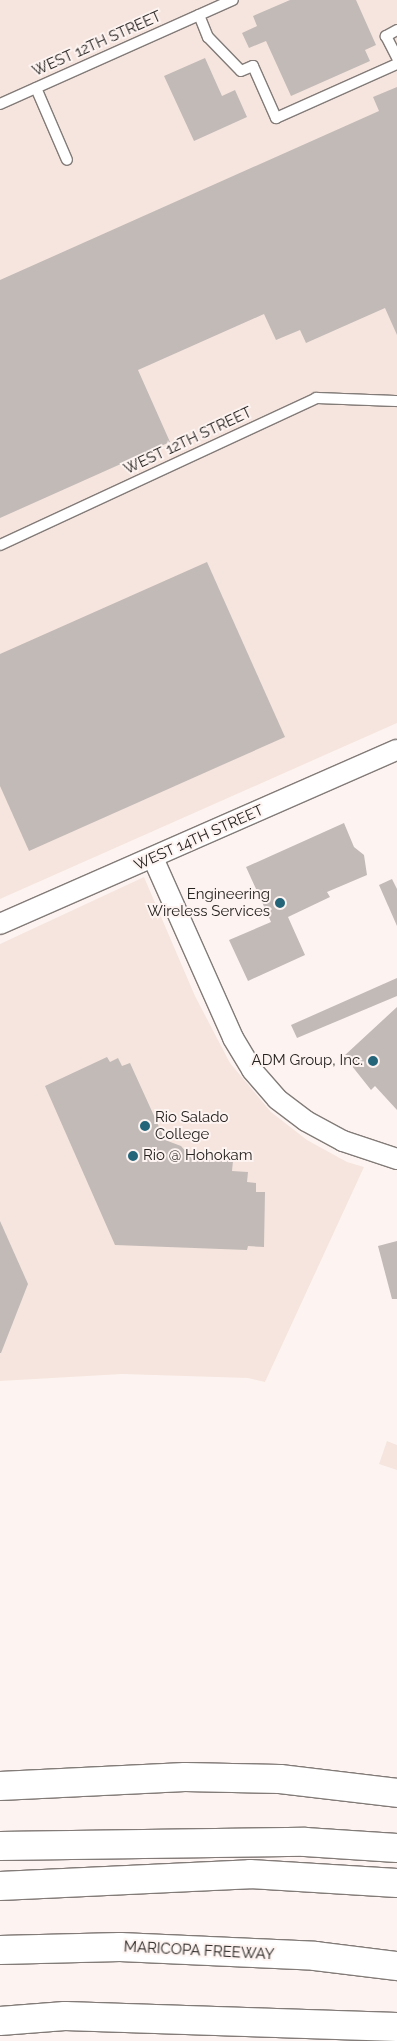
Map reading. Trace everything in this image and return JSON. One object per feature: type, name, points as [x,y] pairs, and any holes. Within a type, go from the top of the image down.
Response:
[{"type":"highway","points":[[0,1786],[185,1777],[261,1778],[397,1793]]},
{"type":"highway","points":[[0,1846],[305,1842],[397,1848]]},
{"type":"highway","points":[[0,1886],[250,1874],[397,1883]]},
{"type":"highway","name":"MARICOPA FREEWAY","points":[[0,1950],[120,1947],[315,1956],[397,1966]]},
{"type":"highway","points":[[0,2020],[65,2016],[397,2027]]},
{"type":"street","name":"WEST 14TH STREET","points":[[0,924],[397,750]]},
{"type":"street","points":[[153,858],[230,1031],[252,1070],[277,1098],[343,1141],[397,1159]]},
{"type":"lane","name":"WEST 12TH STREET","points":[[0,104],[233,0]]},
{"type":"lane","points":[[199,15],[208,37],[241,71],[253,66],[276,118],[397,64]]},
{"type":"lane","points":[[397,30],[386,36],[397,58]]},
{"type":"lane","points":[[36,88],[67,160]]},
{"type":"lane","name":"WEST 12TH STREET","points":[[0,545],[316,398],[397,401]]},
{"type":"shaded area","points":[[0,0],[397,0],[397,723],[0,899]]},
{"type":"shaded area","name":"Rio Salado College","points":[[144,877],[195,996],[230,1063],[271,1112],[307,1140],[347,1162],[364,1167],[265,1382],[248,1378],[122,1374],[0,1381],[0,944]]},
{"type":"shaded area","points":[[387,1441],[397,1445],[397,1470],[379,1464]]},
{"type":"building","points":[[290,0],[356,0],[376,45],[365,50],[370,61],[291,96],[266,41],[249,48],[242,33],[257,26],[253,16]]},
{"type":"building","points":[[205,58],[222,96],[235,90],[247,117],[194,141],[164,76]]},
{"type":"building","points":[[397,87],[397,335],[385,308],[306,343],[300,330],[276,340],[264,314],[138,370],[170,442],[0,518],[0,280],[379,111],[373,97]]},
{"type":"building","points":[[207,562],[285,737],[29,851],[0,786],[0,654]]},
{"type":"building","name":"Engineering Wireless Services","points":[[344,823],[354,847],[364,855],[367,875],[327,892],[330,897],[288,917],[305,955],[248,981],[229,940],[271,922],[246,867]]},
{"type":"building","points":[[392,879],[397,889],[397,926],[379,885]]},
{"type":"building","points":[[397,978],[397,996],[297,1038],[291,1025]]},
{"type":"building","name":"ADM Group, Inc.","points":[[397,1007],[397,1110],[375,1086],[371,1090],[344,1056]]},
{"type":"building","name":"Rio @ Hohokam","points":[[107,1057],[110,1062],[118,1058],[122,1066],[130,1063],[165,1140],[181,1146],[192,1159],[233,1161],[232,1171],[248,1172],[247,1182],[256,1183],[256,1192],[265,1192],[264,1247],[248,1246],[247,1250],[115,1245],[45,1086]]},
{"type":"building","points":[[0,1221],[28,1284],[1,1353],[0,1353]]},
{"type":"building","points":[[397,1241],[397,1299],[392,1299],[378,1246]]},
{"type":"place","name":"Engineering Wireless Services","points":[[280,903]]},
{"type":"place","name":"ADM Group, Inc.","points":[[373,1061]]},
{"type":"place","name":"Rio Salado College","points":[[145,1126]]},
{"type":"place","name":"Rio @ Hohokam","points":[[133,1156]]}]
